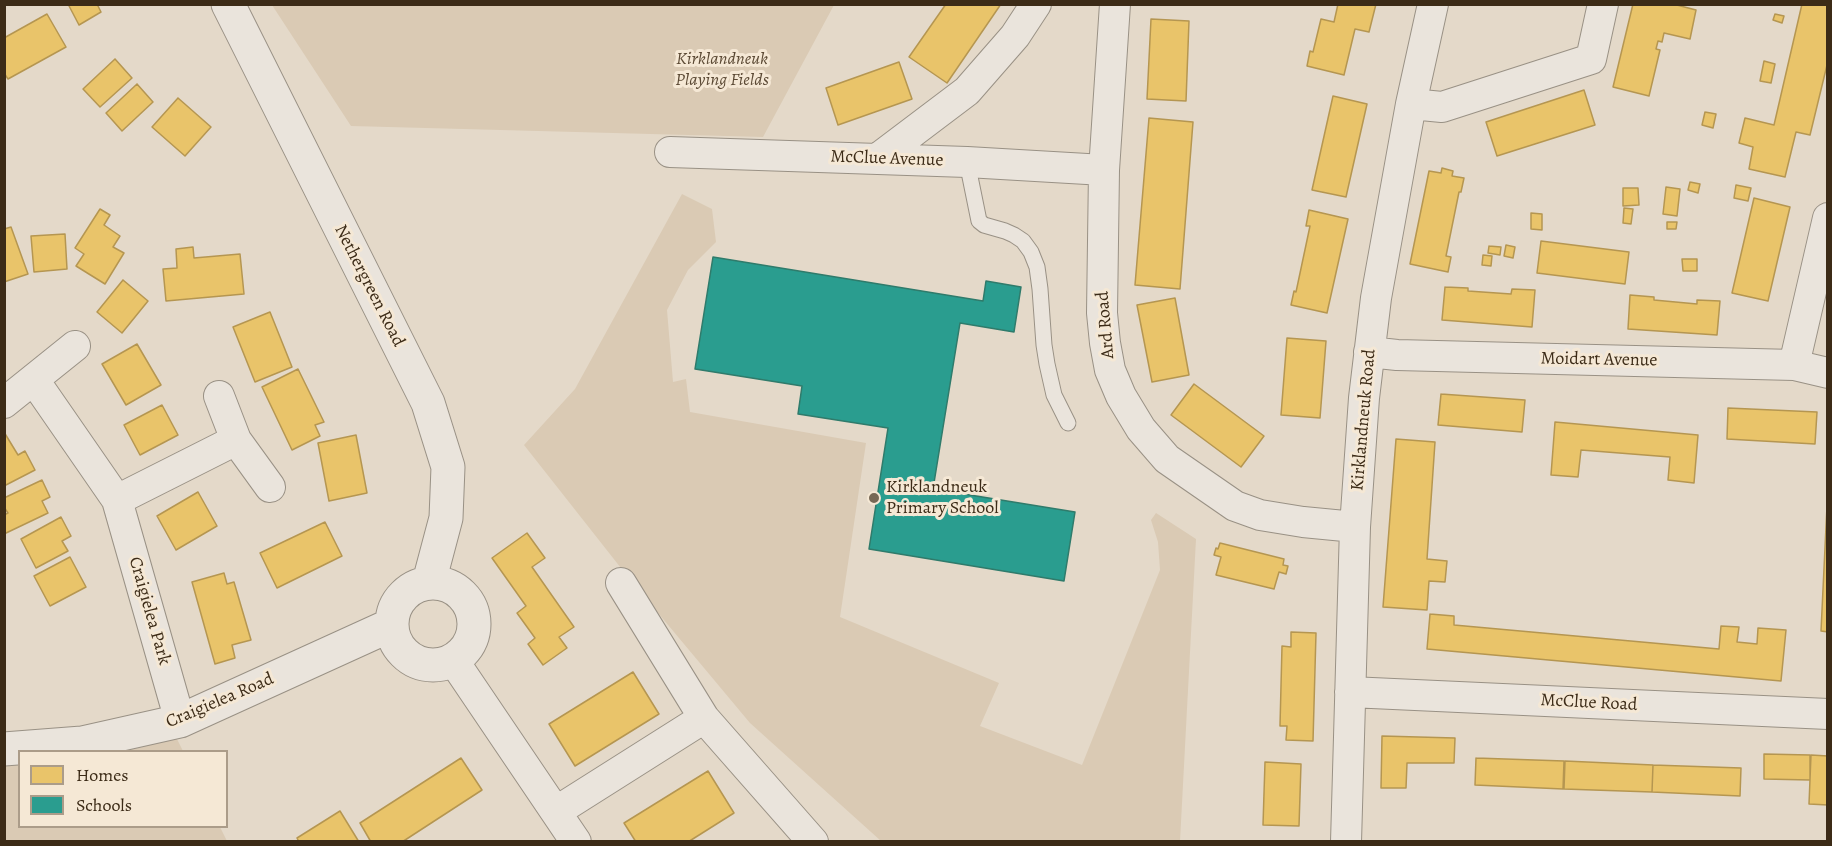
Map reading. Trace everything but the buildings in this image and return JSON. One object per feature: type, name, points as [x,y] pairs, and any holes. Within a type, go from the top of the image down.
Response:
[{"type":"street","name":"Nethergreen Road","points":[[228,4],[428,403],[448,467],[446,518],[429,582]]},
{"type":"street","points":[[877,159],[967,91],[1015,36],[1036,4]]},
{"type":"street","name":"Ard Road","points":[[1115,4],[1104,170],[1102,313],[1110,370],[1121,396],[1141,429],[1167,459],[1234,506],[1260,515],[1355,527]]},
{"type":"street","name":"Kirklandneuk Road","points":[[1346,842],[1355,527],[1364,398],[1376,298],[1410,104],[1433,4]]},
{"type":"street","points":[[1410,104],[1442,107],[1591,59],[1603,4]]},
{"type":"street","name":"McClue Avenue","points":[[670,152],[967,162],[1104,170]]},
{"type":"street","points":[[1794,365],[1827,218]]},
{"type":"street","points":[[4,403],[75,346]]},
{"type":"street","name":"Moidart Avenue","points":[[1369,352],[1397,355],[1794,365],[1827,374]]},
{"type":"street","name":"Craigielea Park","points":[[34,380],[117,500],[180,721]]},
{"type":"street","points":[[219,396],[236,440],[270,487]]},
{"type":"street","points":[[117,500],[236,440]]},
{"type":"street","points":[[429,582],[443,583],[456,589],[473,611],[475,625],[472,639],[464,651],[453,660],[440,665],[426,665],[412,660],[402,652],[394,639],[391,626],[395,607],[406,592],[417,585],[429,582]]},
{"type":"street","points":[[621,583],[704,718],[813,842]]},
{"type":"street","name":"Craigielea Road","points":[[4,749],[82,743],[180,721],[391,626]]},
{"type":"street","points":[[453,660],[576,842]]},
{"type":"street","name":"McClue Road","points":[[1350,692],[1827,714]]},
{"type":"street","points":[[557,811],[704,718]]},
{"type":"lane","points":[[967,162],[979,221],[1023,241],[1031,252],[1037,267],[1047,364],[1054,395],[1068,423]]},
{"type":"green space","name":"Kirklandneuk Playing Fields","points":[[272,5],[834,5],[763,137],[351,126]]},
{"type":"green space","points":[[682,194],[712,209],[716,242],[688,270],[667,310],[673,382],[686,379],[690,412],[866,443],[840,617],[999,683],[980,726],[1082,765],[1160,570],[1158,542],[1151,520],[1156,513],[1196,539],[1180,841],[881,841],[750,723],[628,577],[524,445],[575,389]]},
{"type":"green space","points":[[177,739],[182,750],[103,750]]},
{"type":"green space","points":[[18,761],[18,828],[220,828],[227,841],[5,841],[4,763]]},
{"type":"place","name":"Kirklandneuk Primary School","points":[[874,498]]}]
